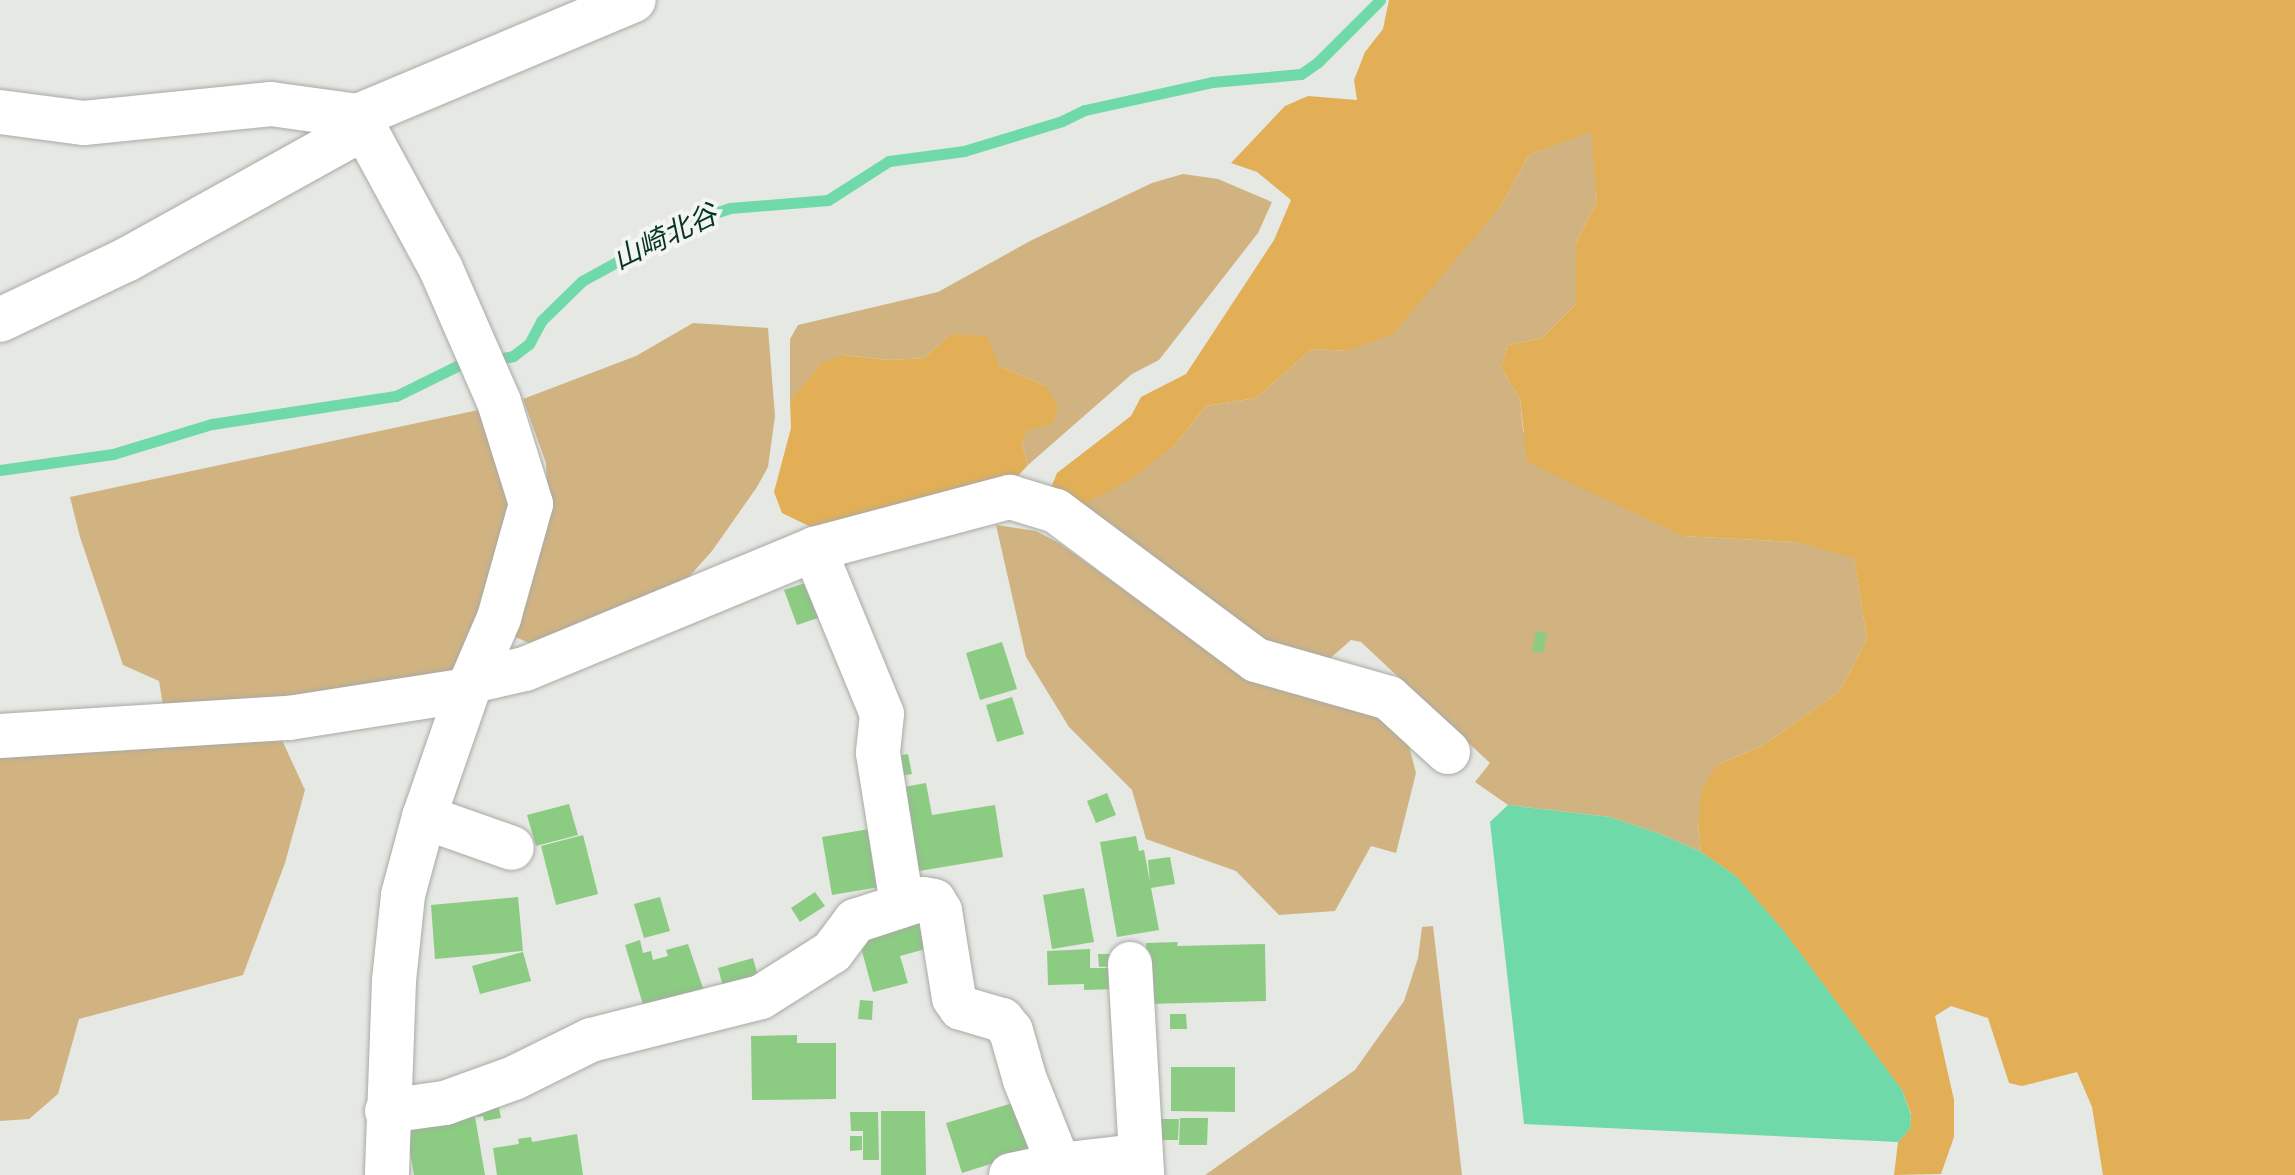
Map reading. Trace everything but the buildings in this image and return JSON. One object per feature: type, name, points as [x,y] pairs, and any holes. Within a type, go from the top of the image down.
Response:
[{"type":"street","points":[[0,112],[84,123],[271,104],[358,116],[634,0]]},
{"type":"street","points":[[358,116],[441,269],[499,402],[531,504],[499,618],[470,686],[424,817],[403,895],[387,1111],[387,1175]]},
{"type":"street","points":[[0,320],[126,260],[346,138],[358,116]]},
{"type":"street","points":[[0,736],[289,718],[470,686],[525,669],[814,549],[1010,497],[1056,511],[1256,660],[1389,698],[1448,752]]},
{"type":"street","points":[[814,549],[882,714],[878,753],[902,904]]},
{"type":"street","points":[[424,817],[512,848]]},
{"type":"street","points":[[387,1111],[445,1103],[514,1078],[591,1040],[761,997],[832,952],[855,921],[923,899],[934,901],[940,911],[954,998],[961,1008],[1002,1020],[1011,1031],[1025,1080],[1059,1165]]},
{"type":"street","points":[[1011,1175],[1059,1165],[1140,1166],[1130,964]]},
{"type":"shaded area","points":[[1389,0],[2295,0],[2295,1175],[2103,1175],[2092,1107],[2077,1072],[2022,1086],[2009,1083],[1988,1018],[1951,1006],[1935,1016],[1954,1100],[1954,1137],[1941,1174],[1894,1175],[1898,1142],[1910,1129],[1911,1114],[1902,1090],[1736,876],[1701,852],[1698,823],[1702,789],[1717,765],[1762,746],[1839,692],[1867,640],[1854,558],[1795,542],[1683,536],[1527,462],[1520,399],[1501,368],[1508,345],[1542,338],[1576,304],[1576,243],[1597,201],[1591,132],[1529,155],[1501,206],[1393,334],[1347,351],[1312,349],[1256,398],[1206,406],[1175,445],[1133,478],[1082,505],[1050,490],[1057,473],[1131,416],[1141,397],[1186,374],[1274,240],[1291,200],[1257,172],[1231,163],[1285,106],[1308,96],[1357,100],[1354,80],[1365,52],[1383,29]]},
{"type":"shaded area","points":[[1592,131],[1597,201],[1576,243],[1576,304],[1542,338],[1508,345],[1501,368],[1520,399],[1523,431],[1683,536],[1795,542],[1854,557],[1867,640],[1839,692],[1762,746],[1717,765],[1698,823],[1701,852],[1610,817],[1508,805],[1475,782],[1490,763],[1361,642],[1351,640],[1327,661],[1268,649],[1082,505],[1175,445],[1206,406],[1256,398],[1312,349],[1347,351],[1501,206],[1529,155]]},
{"type":"shaded area","points":[[1183,174],[1218,179],[1272,202],[1258,233],[1159,360],[1132,374],[1028,465],[1022,446],[1027,429],[1053,424],[1046,386],[999,366],[951,334],[924,358],[890,360],[844,355],[790,401],[790,339],[798,325],[938,292],[1032,240],[1152,183]]},
{"type":"shaded area","points":[[693,323],[768,328],[775,416],[768,467],[757,487],[712,551],[679,588],[529,643],[506,633],[548,516],[546,463],[523,399],[636,356]]},
{"type":"shaded area","points":[[951,334],[987,336],[999,366],[1046,386],[1058,407],[1053,424],[1027,430],[1022,446],[1028,465],[1015,479],[843,527],[809,526],[782,513],[774,492],[791,428],[790,401],[822,363],[844,355],[890,360],[924,358]]},
{"type":"shaded area","points":[[483,409],[511,495],[465,664],[445,679],[164,712],[159,681],[123,665],[80,537],[70,497]]},
{"type":"shaded area","points":[[996,525],[1036,531],[1059,543],[1223,661],[1373,712],[1408,742],[1416,773],[1396,853],[1371,846],[1335,911],[1279,915],[1236,871],[1146,839],[1132,790],[1069,727],[1026,657]]},
{"type":"shaded area","points":[[282,740],[305,790],[285,863],[243,975],[79,1019],[58,1094],[29,1119],[0,1121],[0,758]]},
{"type":"shaded area","points":[[1508,805],[1610,817],[1701,852],[1736,876],[1783,930],[1902,1090],[1911,1115],[1910,1129],[1898,1142],[1524,1124],[1490,822]]},
{"type":"shaded area","points":[[1433,926],[1462,1175],[1205,1175],[1355,1070],[1404,1001],[1418,958],[1422,927]]},
{"type":"waterway","name":"山崎北谷","points":[[489,360],[513,356],[529,344],[541,321],[582,281],[691,221],[730,208],[828,200],[889,161],[964,151],[1062,121],[1085,110],[1212,82],[1301,74],[1318,62],[1380,0]]},
{"type":"waterway","name":"山崎北谷","points":[[0,470],[113,454],[212,424],[396,396],[461,364],[472,362]]}]
